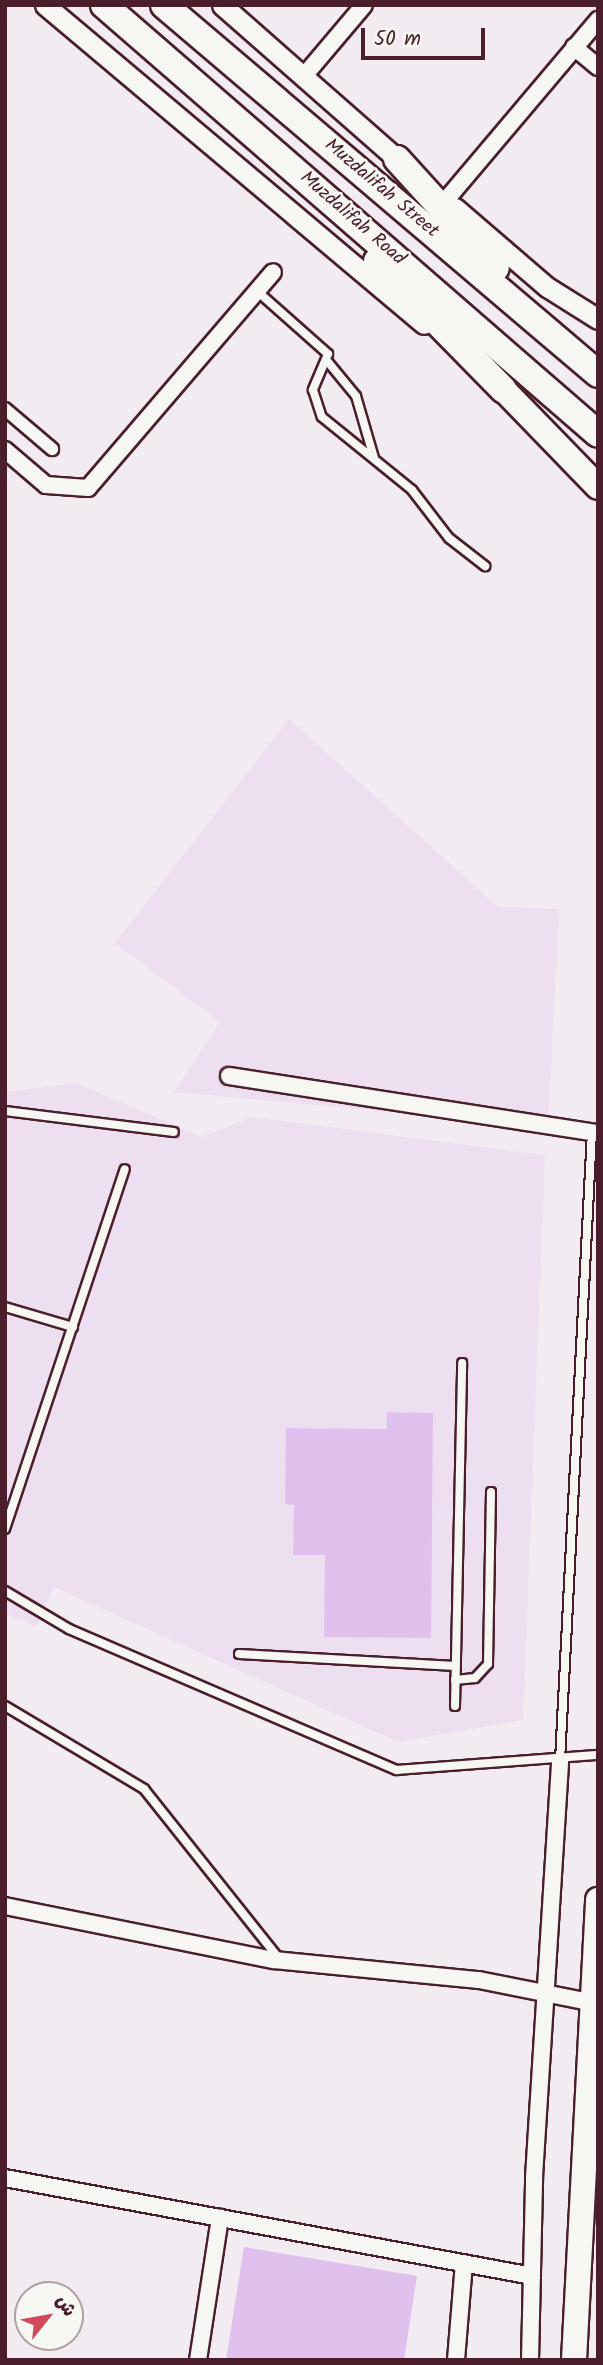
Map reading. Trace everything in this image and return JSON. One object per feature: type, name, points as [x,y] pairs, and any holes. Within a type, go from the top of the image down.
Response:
[{"type":"highway","name":"Muzdalifah Road","points":[[95,5],[112,12],[207,92],[598,434]]},
{"type":"highway","name":"Muzdalifah Street","points":[[164,5],[598,374]]},
{"type":"highway","points":[[207,92],[503,389]]},
{"type":"highway","points":[[397,159],[560,340]]},
{"type":"main road","points":[[560,340],[598,358]]},
{"type":"main road","points":[[503,389],[598,487]]},
{"type":"main road","points":[[574,2360],[598,1900]]},
{"type":"street","points":[[45,5],[503,389]]},
{"type":"street","points":[[222,5],[547,288],[598,319]]},
{"type":"street","points":[[304,76],[364,5]]},
{"type":"street","points":[[446,200],[598,20]]},
{"type":"street","points":[[574,47],[598,66]]},
{"type":"street","points":[[8,454],[46,485],[88,488],[273,272]]},
{"type":"street","points":[[5,409],[52,449]]},
{"type":"street","points":[[229,1076],[595,1132]]},
{"type":"street","points":[[530,2360],[545,1992],[560,1761]]},
{"type":"street","points":[[5,1906],[280,1960],[545,1992],[594,2003]]},
{"type":"street","points":[[5,2178],[532,2276]]},
{"type":"street","points":[[198,2360],[220,2218]]},
{"type":"street","points":[[456,2360],[464,2263]]},
{"type":"lane","points":[[257,291],[319,343],[328,362],[356,396],[375,460]]},
{"type":"lane","points":[[328,362],[313,403],[412,490],[449,538],[485,566]]},
{"type":"lane","points":[[5,1111],[174,1132]]},
{"type":"lane","points":[[560,1761],[595,1132]]},
{"type":"lane","points":[[5,1529],[125,1170]]},
{"type":"lane","points":[[5,1307],[73,1327]]},
{"type":"lane","points":[[455,1706],[462,1363]]},
{"type":"lane","points":[[456,1680],[475,1678],[488,1664],[491,1492]]},
{"type":"lane","points":[[5,1591],[69,1629],[397,1770],[560,1761],[598,1755]]},
{"type":"lane","points":[[239,1654],[456,1666]]},
{"type":"lane","points":[[5,1706],[144,1789],[280,1960]]},
{"type":"shaded area","points":[[289,719],[498,907],[559,909],[548,1126],[174,1092],[220,1022],[115,943]]},
{"type":"shaded area","points":[[76,1083],[202,1137],[252,1117],[545,1155],[523,1720],[398,1742],[54,1587],[37,1627],[5,1613],[5,1092]]},
{"type":"building","points":[[387,1412],[433,1413],[431,1638],[324,1637],[325,1555],[293,1555],[294,1505],[285,1504],[286,1428],[387,1429]]},
{"type":"building","points":[[244,2247],[417,2276],[404,2360],[226,2360]]}]
